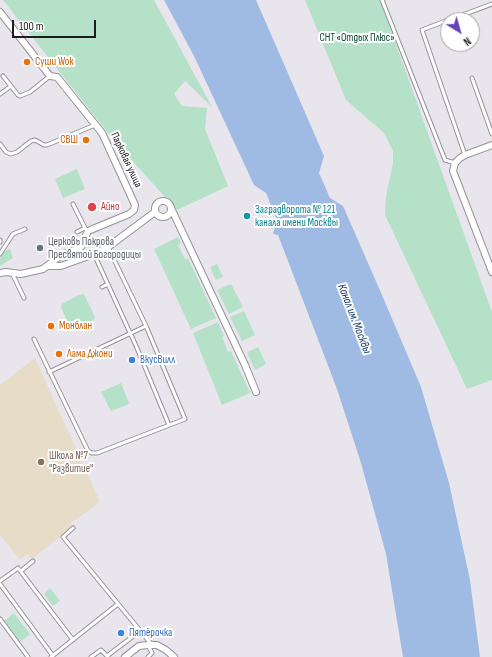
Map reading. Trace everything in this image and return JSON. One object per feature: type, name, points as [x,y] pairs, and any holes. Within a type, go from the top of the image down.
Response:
[{"type":"street","name":"Парковая улица","points":[[0,12],[50,76],[57,77],[102,133],[135,205],[134,210],[130,214],[86,230]]},
{"type":"street","points":[[492,145],[466,155],[455,163],[453,171],[492,272]]},
{"type":"street","points":[[47,266],[61,266],[94,254],[108,247],[155,212],[156,205],[162,201],[168,204],[245,365],[256,392]]},
{"type":"street","points":[[155,212],[158,216],[163,218],[170,213],[170,208]]},
{"type":"street","points":[[0,274],[6,272],[21,274],[43,269],[56,259],[81,247],[86,230]]},
{"type":"street","points":[[125,657],[139,646],[150,645],[157,645],[174,657]]},
{"type":"lane","points":[[382,0],[444,160],[455,163]]},
{"type":"lane","points":[[470,12],[492,4]]},
{"type":"lane","points":[[440,23],[422,30],[466,155]]},
{"type":"lane","points":[[3,76],[18,95],[23,96],[50,76]]},
{"type":"lane","points":[[472,78],[492,134]]},
{"type":"lane","points":[[0,94],[11,86]]},
{"type":"lane","points":[[0,144],[6,152],[11,154],[31,141],[35,140],[44,145],[95,125]]},
{"type":"lane","points":[[51,138],[54,142]]},
{"type":"lane","points":[[73,204],[86,230],[77,232]]},
{"type":"lane","points":[[0,254],[13,234],[25,229]]},
{"type":"lane","points":[[34,339],[88,451],[97,453],[185,419],[146,326],[108,247]]},
{"type":"lane","points":[[94,254],[131,334],[169,425]]},
{"type":"lane","points":[[12,273],[24,298]]},
{"type":"lane","points":[[102,287],[108,284]]},
{"type":"lane","points":[[49,372],[146,326]]},
{"type":"lane","points":[[73,528],[63,537],[150,645],[152,653],[148,657]]},
{"type":"lane","points":[[21,571],[33,561]]},
{"type":"lane","points":[[73,640],[18,568],[0,583],[52,656],[73,640],[118,604]]},
{"type":"lane","points":[[0,619],[28,657]]},
{"type":"lane","points":[[91,657],[101,650],[108,656],[140,631]]},
{"type":"shaded area","name":"Школа №7 \"Развитие\"","points":[[35,358],[100,502],[71,523],[72,527],[32,559],[27,554],[20,560],[0,535],[0,385]]},
{"type":"green space","points":[[3,0],[154,0],[212,107],[185,81],[174,94],[182,106],[207,108],[205,129],[228,186],[177,210],[116,143]]},
{"type":"green space","name":"СНТ «Отдых Плюс»","points":[[305,0],[380,0],[492,312],[492,380],[467,389],[385,215],[386,196],[393,163],[393,151],[384,133],[346,100]]},
{"type":"green space","points":[[134,165],[137,174],[132,176],[128,168]]},
{"type":"green space","points":[[77,169],[85,189],[63,198],[55,179]]},
{"type":"green space","points":[[178,237],[181,243],[178,245],[185,259],[188,258],[216,318],[191,329],[154,249]]},
{"type":"green space","points":[[10,249],[13,258],[0,266],[2,253]]},
{"type":"green space","points":[[217,264],[223,277],[216,280],[210,267]]},
{"type":"green space","points":[[231,284],[243,307],[229,314],[217,290]]},
{"type":"green space","points":[[83,294],[95,318],[76,329],[73,329],[61,308],[62,304]]},
{"type":"green space","points":[[244,311],[255,335],[242,341],[230,317]]},
{"type":"green space","points":[[218,322],[224,336],[222,337],[228,352],[231,351],[250,393],[222,405],[193,333]]},
{"type":"green space","points":[[258,347],[266,364],[255,370],[247,352]]},
{"type":"green space","points":[[121,383],[129,403],[111,411],[101,392]]},
{"type":"green space","points":[[50,588],[60,601],[53,606],[44,594]]},
{"type":"green space","points":[[14,613],[30,634],[20,642],[4,621]]},
{"type":"water","name":"Канал им. Москвы","points":[[164,0],[256,0],[324,156],[319,173],[330,198],[343,206],[421,387],[449,483],[470,580],[480,657],[403,657],[386,554],[361,463],[337,389],[278,235],[273,234],[277,220],[266,193],[254,185],[195,58]]},
{"type":"place","name":"Суши Wok","points":[[27,62]]},
{"type":"place","name":"СВШ","points":[[86,140]]},
{"type":"place","name":"Айно","points":[[92,207]]},
{"type":"place","name":"Заградворота № 121 канала имени Москвы","points":[[247,216]]},
{"type":"place","name":"Церковь Покрова Пресвятой Богородицы","points":[[40,248]]},
{"type":"place","name":"Монблан","points":[[51,326]]},
{"type":"place","name":"Лама Джони","points":[[59,354]]},
{"type":"place","name":"ВкусВилл","points":[[132,360]]},
{"type":"place","name":"Школа №7 \"Развитие\"","points":[[41,462]]},
{"type":"place","name":"Пятёрочка","points":[[121,633]]}]
